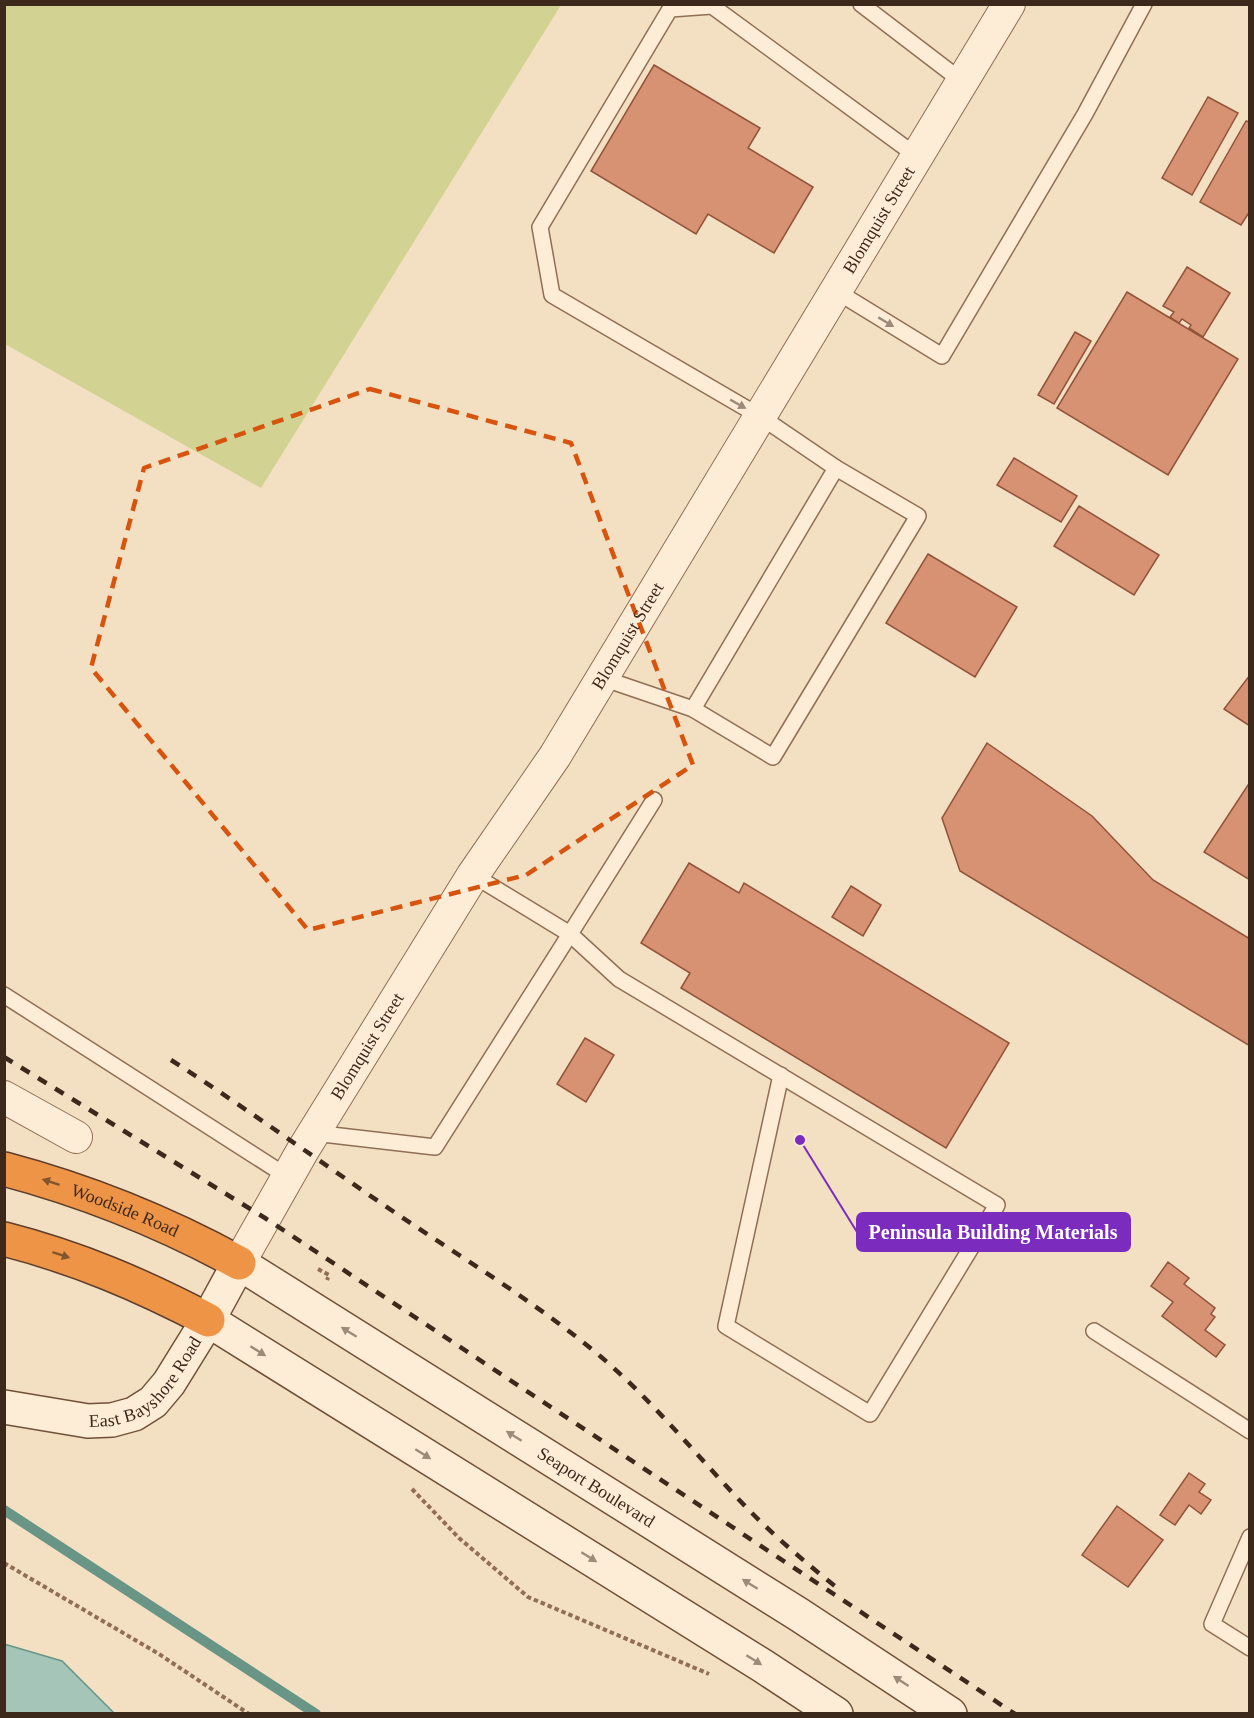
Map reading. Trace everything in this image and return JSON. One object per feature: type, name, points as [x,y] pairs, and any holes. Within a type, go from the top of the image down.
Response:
[{"type":"highway","name":"Woodside Road","points":[[4,1169],[94,1196],[195,1239],[239,1263]]},
{"type":"highway","points":[[4,1239],[78,1261],[125,1279],[208,1320]]},
{"type":"main road","name":"East Bayshore Road","points":[[4,1407],[88,1421],[112,1420],[134,1414],[153,1402],[169,1383],[208,1320],[239,1263]]},
{"type":"main road","name":"Seaport Boulevard","points":[[239,1263],[798,1614],[950,1713]]},
{"type":"main road","points":[[208,1320],[836,1713]]},
{"type":"street","name":"Blomquist Street","points":[[239,1263],[314,1133],[473,875],[555,756],[1009,4]]},
{"type":"street","points":[[4,1097],[76,1137]]},
{"type":"lane","points":[[861,4],[963,82]]},
{"type":"lane","points":[[836,291],[942,356],[1085,114],[1144,4]]},
{"type":"lane","points":[[602,678],[693,709],[773,757],[918,516],[836,468],[761,417],[552,295],[540,227],[670,9],[712,6],[918,156]]},
{"type":"lane","points":[[693,709],[836,468]]},
{"type":"lane","points":[[314,1133],[435,1148],[654,800]]},
{"type":"lane","points":[[473,875],[570,934],[619,979],[781,1075],[997,1205],[870,1414],[726,1326],[781,1075]]},
{"type":"lane","points":[[4,995],[288,1177]]},
{"type":"lane","points":[[1094,1331],[1250,1431]]},
{"type":"lane","points":[[1250,1537],[1212,1624],[1250,1648]]},
{"type":"path","points":[[412,1488],[459,1539],[528,1597],[717,1678]]},
{"type":"path","points":[[4,1563],[159,1654],[249,1713]]},
{"type":"highlighted area","points":[[370,389],[571,443],[693,765],[526,875],[308,930],[91,668],[144,468]]},
{"type":"green space","points":[[5,4],[561,5],[261,488],[5,344]]},
{"type":"shaded area","points":[[4,1644],[62,1661],[114,1713],[5,1713]]},
{"type":"building","points":[[654,65],[760,128],[748,148],[813,187],[774,253],[708,214],[696,234],[591,171]]},
{"type":"building","points":[[1208,97],[1238,113],[1192,195],[1162,178]]},
{"type":"building","points":[[1246,121],[1250,122],[1250,211],[1241,225],[1200,202]]},
{"type":"building","points":[[1187,267],[1230,293],[1203,337],[1189,328],[1191,325],[1182,319],[1179,323],[1170,317],[1174,312],[1163,306]]},
{"type":"building","points":[[1127,292],[1238,359],[1168,475],[1057,408]]},
{"type":"building","points":[[1075,332],[1091,341],[1054,404],[1038,395]]},
{"type":"building","points":[[1014,458],[1077,496],[1061,522],[997,485]]},
{"type":"building","points":[[1079,506],[1159,555],[1134,595],[1054,546]]},
{"type":"building","points":[[928,554],[1017,607],[975,677],[886,623]]},
{"type":"building","points":[[1250,675],[1250,726],[1224,709]]},
{"type":"building","points":[[987,743],[1092,816],[1153,880],[1250,939],[1250,1046],[960,871],[942,818]]},
{"type":"building","points":[[1250,782],[1250,880],[1204,852]]},
{"type":"building","points":[[689,863],[739,893],[744,883],[1009,1043],[946,1148],[681,988],[690,973],[641,943]]},
{"type":"building","points":[[851,886],[881,905],[863,936],[832,917]]},
{"type":"building","points":[[585,1038],[614,1055],[586,1102],[557,1084]]},
{"type":"building","points":[[1168,1262],[1189,1278],[1184,1284],[1215,1308],[1211,1314],[1215,1317],[1205,1330],[1225,1345],[1216,1357],[1162,1316],[1173,1302],[1151,1286]]},
{"type":"building","points":[[1189,1473],[1205,1484],[1199,1492],[1211,1500],[1201,1514],[1189,1505],[1175,1525],[1160,1515]]},
{"type":"building","points":[[1117,1506],[1163,1540],[1128,1587],[1082,1555]]},
{"type":"waterway","points":[[4,1510],[316,1714]]},
{"type":"railway","points":[[4,1057],[265,1218],[1015,1714]]},
{"type":"railway","points":[[171,1060],[502,1283],[600,1356],[638,1391],[767,1528],[840,1590]]},
{"type":"place","name":"Peninsula Building Materials","points":[[800,1140]]}]
